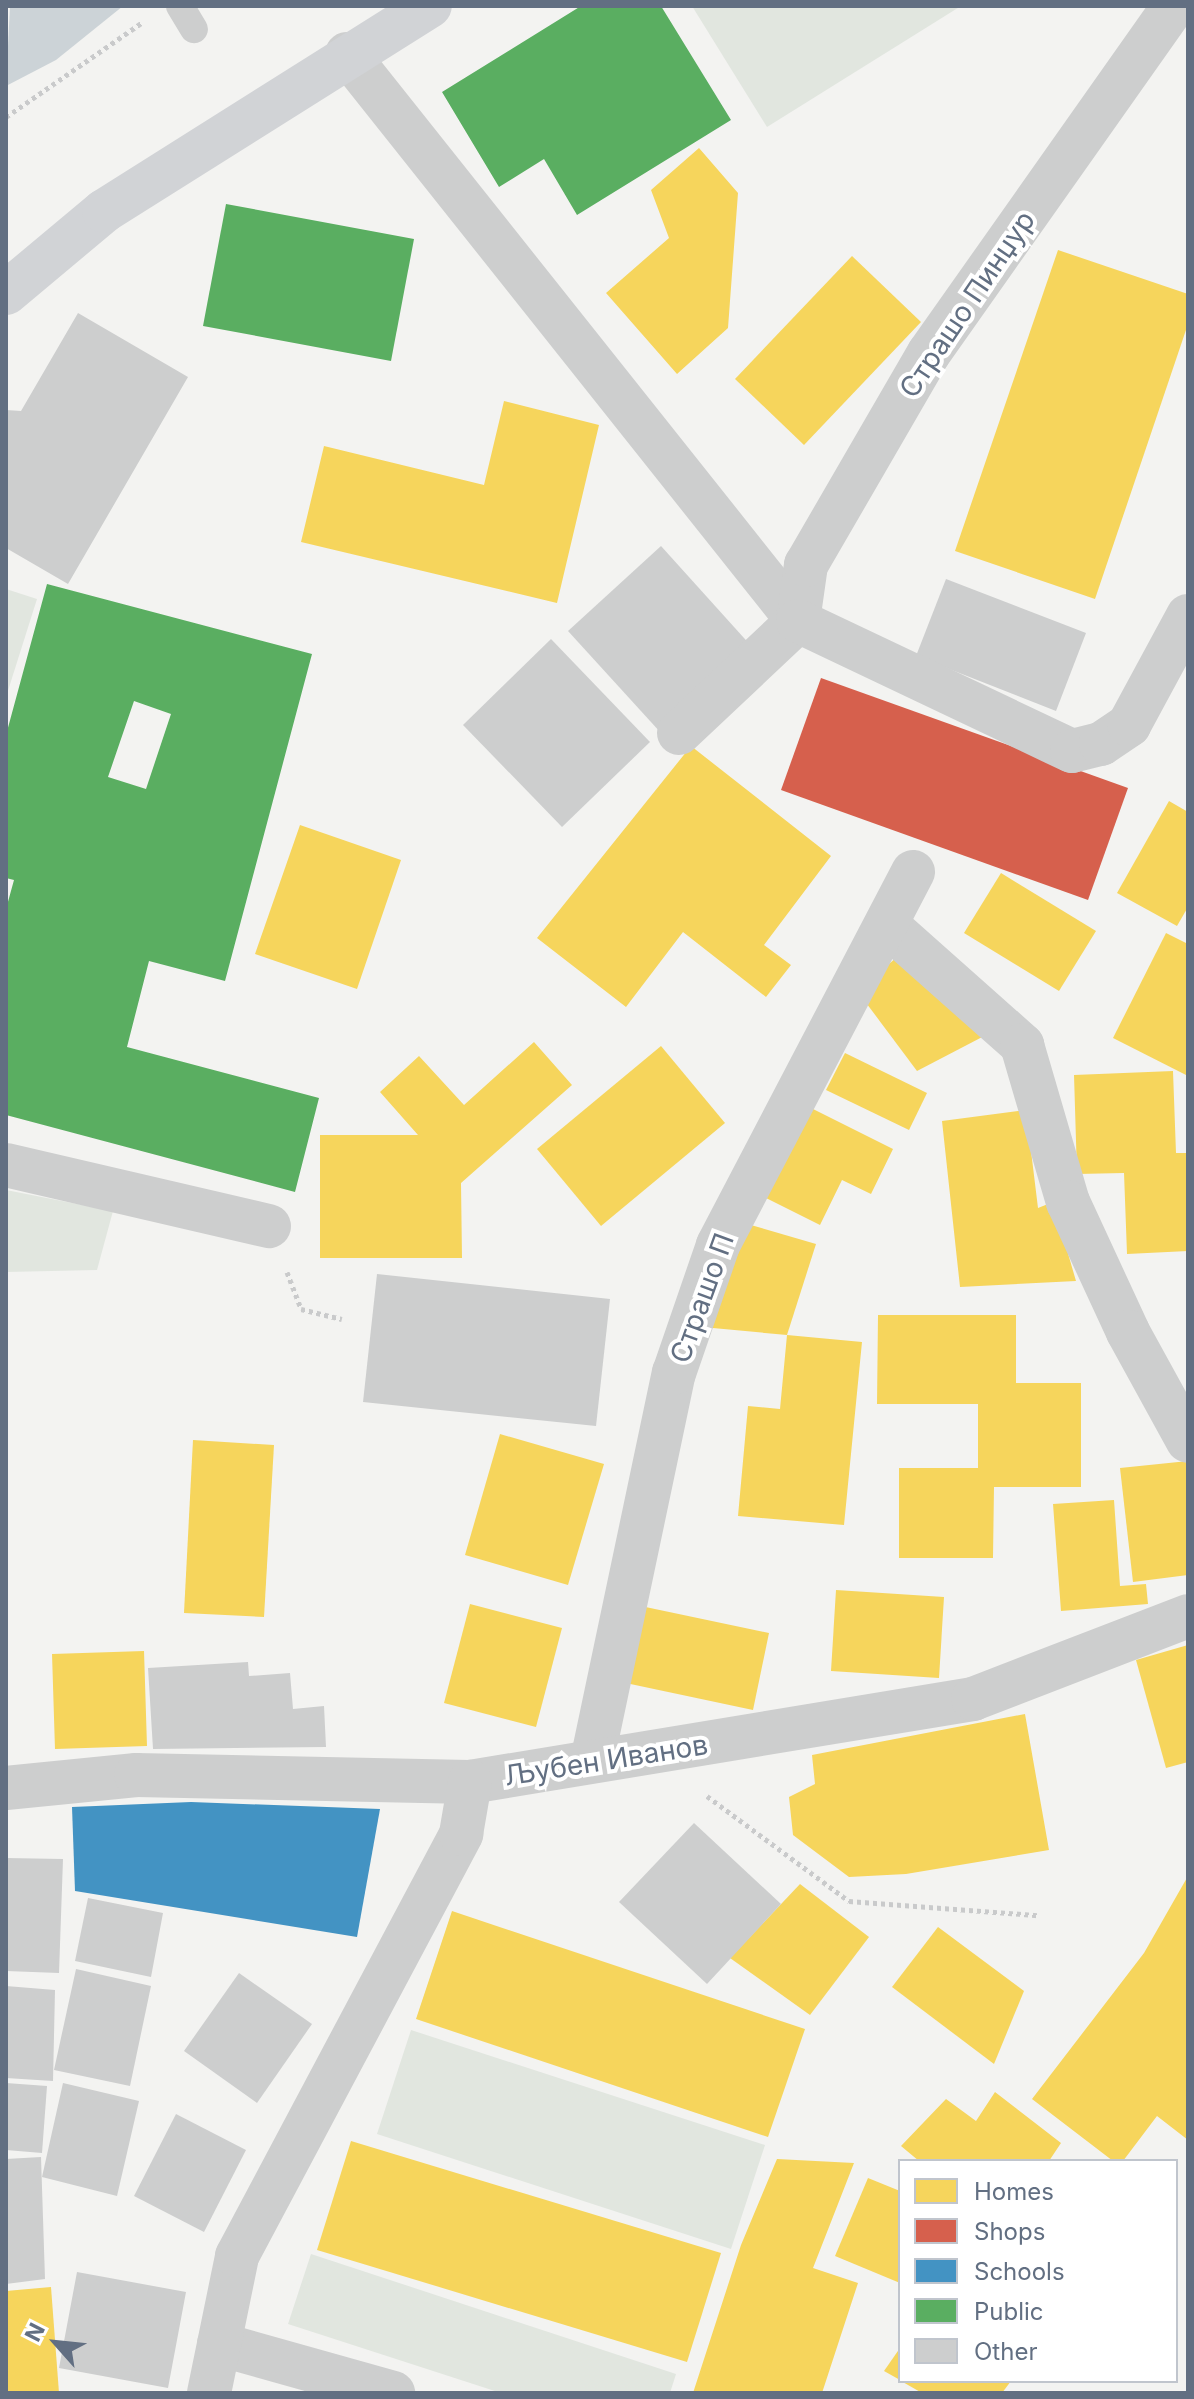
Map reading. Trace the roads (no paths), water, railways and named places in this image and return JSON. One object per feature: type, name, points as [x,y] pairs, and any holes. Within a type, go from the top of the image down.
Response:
[{"type":"street","name":"Страшо Пинџур","points":[[798,621],[806,565],[929,353],[1174,6]]},
{"type":"street","points":[[6,293],[104,211],[347,54],[405,12]]},
{"type":"street","points":[[347,54],[798,621],[1072,751],[1101,744],[1129,725],[1188,616]]},
{"type":"street","points":[[679,733],[798,621]]},
{"type":"street","name":"Страшо П","points":[[592,1761],[674,1373],[718,1245],[913,872]]},
{"type":"street","points":[[887,925],[1022,1045],[1068,1202],[1128,1332],[1188,1441]]},
{"type":"street","points":[[6,1165],[269,1226]]},
{"type":"street","name":"Љубен Иванов","points":[[6,1788],[136,1775],[470,1782],[973,1699],[1188,1616]]},
{"type":"street","points":[[209,2393],[237,2256],[461,1834],[470,1782]]},
{"type":"street","points":[[219,2344],[393,2393]]}]
